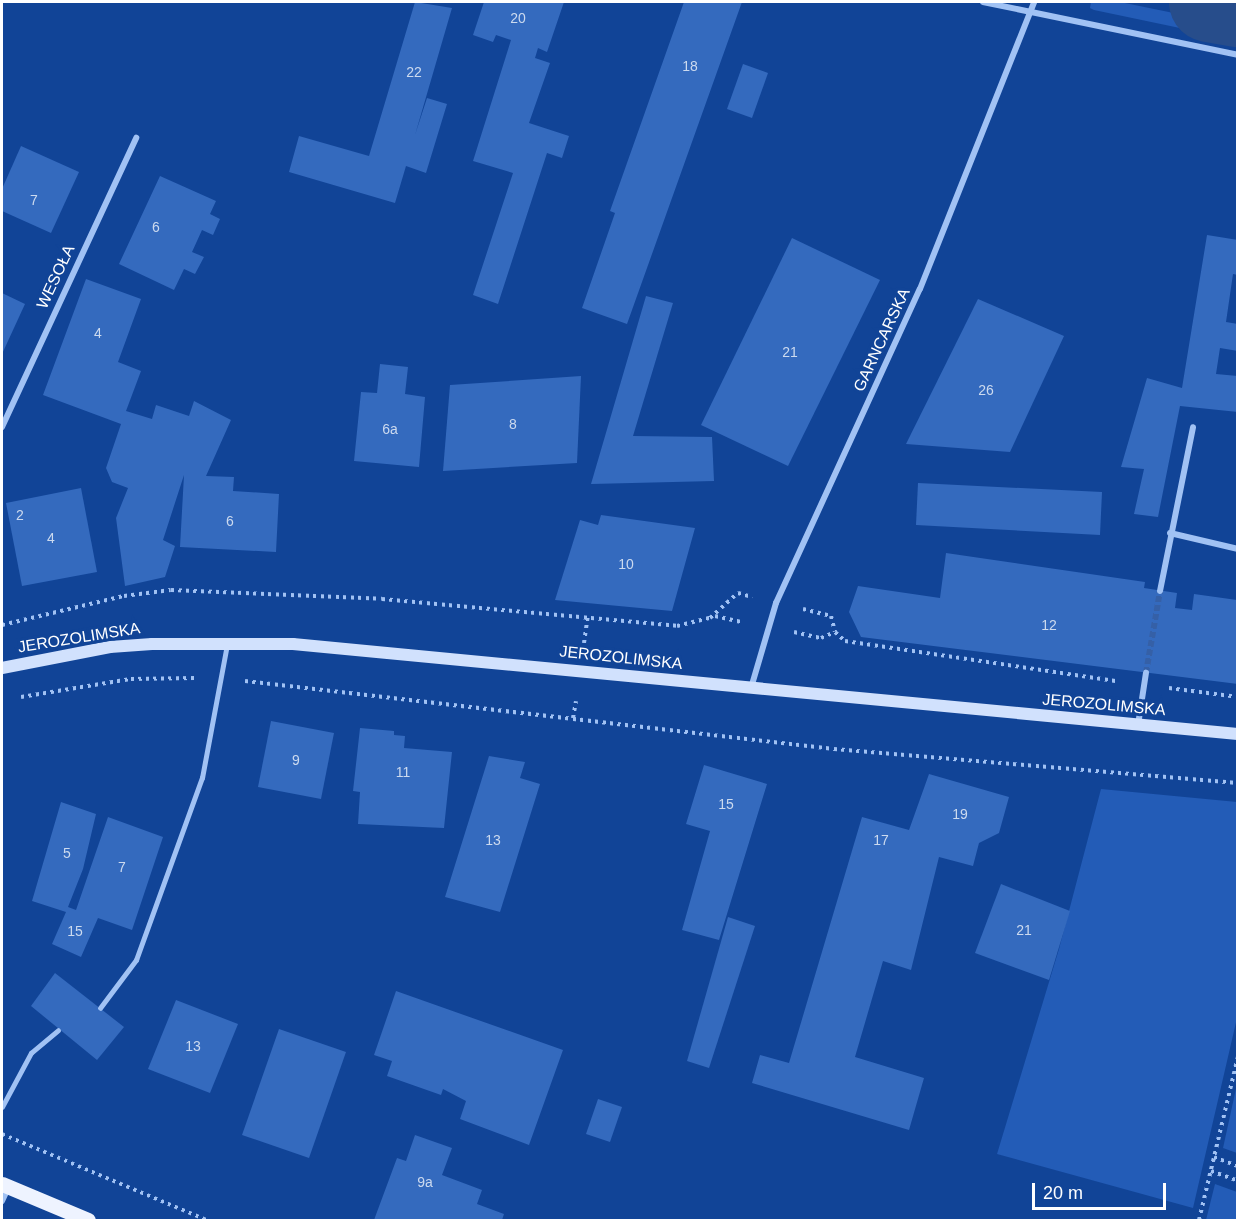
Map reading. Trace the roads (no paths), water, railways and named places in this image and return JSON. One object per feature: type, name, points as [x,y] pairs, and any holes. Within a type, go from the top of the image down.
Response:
[{"type":"main road","points":[[5,1185],[88,1221]]},
{"type":"street","points":[[983,2],[1238,55]]},
{"type":"street","name":"GARNCARSKA","points":[[751,688],[776,603],[920,289],[1034,2]]},
{"type":"street","name":"WESOŁA","points":[[2,426],[136,138]]},
{"type":"street","points":[[1160,591],[1170,533],[1194,427]]},
{"type":"street","points":[[1170,533],[1238,549]]},
{"type":"street","name":"JEROZOLIMSKA","points":[[2,668],[110,647],[227,641],[421,654],[1238,734]]},
{"type":"street","points":[[1138,725],[1146,673]]},
{"type":"street","points":[[2,1201],[5,1185]]},
{"type":"lane","points":[[100,1008],[136,960],[202,778],[227,641]]},
{"type":"lane","points":[[2,1107],[31,1053],[58,1030]]},
{"type":"waterway","points":[[1209,2],[1238,7]]},
{"type":"tunnel","points":[[1146,673],[1160,591]]}]
